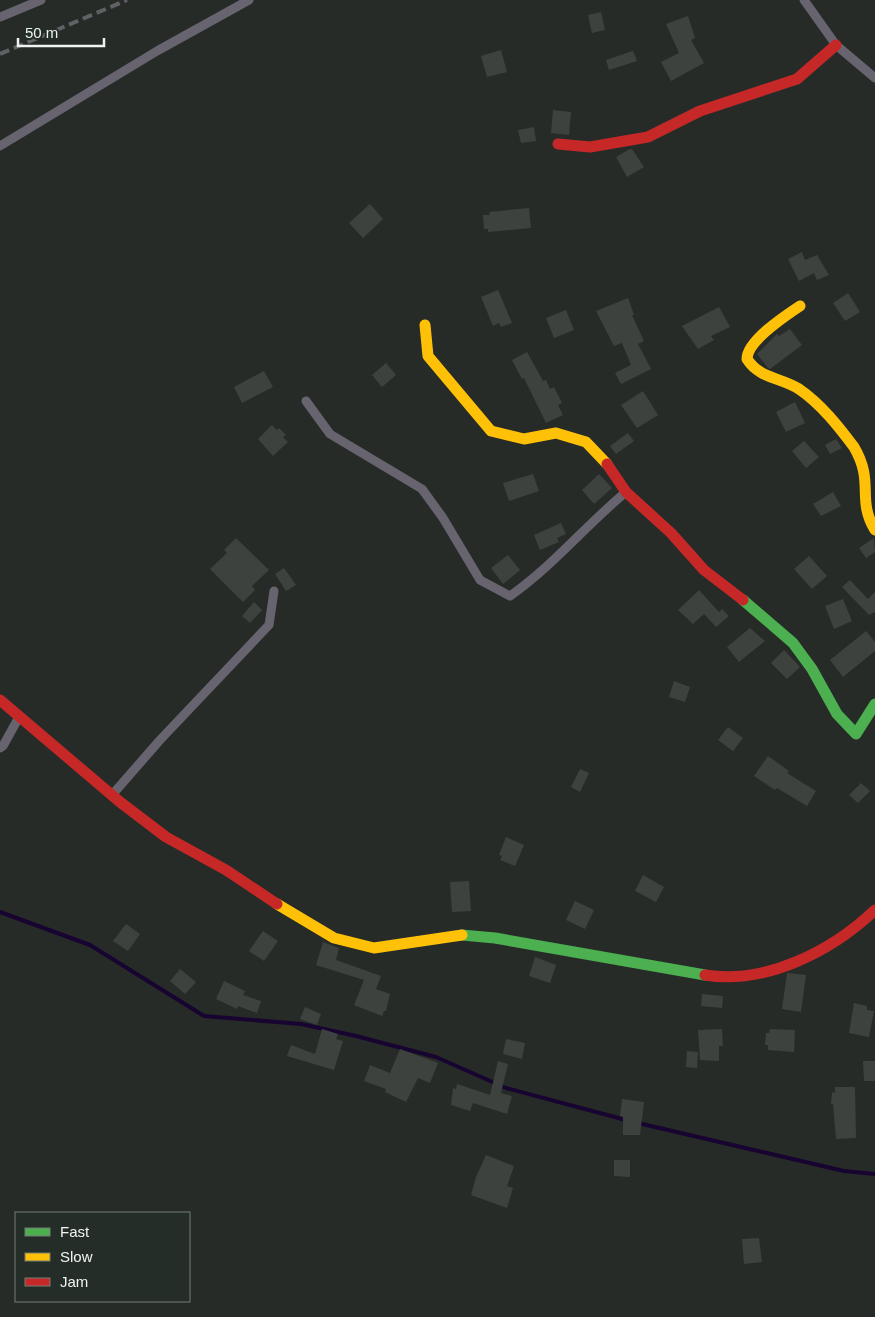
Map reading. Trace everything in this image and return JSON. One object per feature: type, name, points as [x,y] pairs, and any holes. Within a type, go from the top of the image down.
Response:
[{"type":"street","points":[[0,17],[41,0]]},
{"type":"street","points":[[0,146],[157,51],[249,0]]},
{"type":"street","points":[[804,0],[836,46],[875,78]]},
{"type":"street","points":[[558,144],[590,147],[648,137],[700,111],[796,78],[836,46]]},
{"type":"street","points":[[800,306],[788,313],[748,350],[747,359],[758,374],[794,386],[841,430],[866,465],[870,486],[865,504],[867,518],[875,530]]},
{"type":"street","points":[[425,324],[428,356],[491,431],[524,439],[556,433],[586,442],[612,470],[626,492],[671,533],[704,570],[725,584],[793,643],[812,669],[837,714],[856,734],[875,704]]},
{"type":"street","points":[[306,401],[330,434],[422,489],[443,518],[480,580],[510,596],[534,579],[605,509],[626,492]]},
{"type":"street","points":[[112,795],[213,682],[269,625],[274,591]]},
{"type":"street","points":[[0,700],[112,795],[166,837],[226,870],[258,893],[334,938],[374,948],[463,935],[513,940],[713,976],[757,974],[806,958],[856,928],[875,910]]},
{"type":"street","points":[[0,748],[20,717]]},
{"type":"building","points":[[601,12],[605,30],[592,33],[588,15]]},
{"type":"building","points":[[688,16],[695,38],[691,40],[704,63],[671,81],[661,62],[679,53],[666,24]]},
{"type":"building","points":[[501,50],[507,72],[487,77],[481,56]]},
{"type":"building","points":[[633,51],[637,61],[609,70],[606,60]]},
{"type":"building","points":[[553,110],[571,112],[569,135],[551,133]]},
{"type":"building","points":[[534,127],[536,141],[521,143],[518,130]]},
{"type":"building","points":[[632,149],[644,167],[627,177],[616,157]]},
{"type":"building","points":[[370,204],[383,219],[363,238],[349,223]]},
{"type":"building","points":[[529,208],[531,228],[488,232],[488,229],[484,229],[483,215],[490,215],[489,212]]},
{"type":"building","points":[[802,252],[805,260],[817,255],[829,275],[817,280],[814,273],[799,281],[788,259]]},
{"type":"building","points":[[498,290],[512,323],[501,327],[499,323],[493,326],[481,297]]},
{"type":"building","points":[[848,293],[860,312],[845,321],[833,303]]},
{"type":"building","points":[[628,298],[634,315],[632,315],[644,341],[638,344],[651,369],[621,384],[615,373],[631,365],[622,343],[614,346],[596,311]]},
{"type":"building","points":[[719,307],[730,327],[711,336],[714,340],[698,349],[682,326]]},
{"type":"building","points":[[566,310],[574,330],[554,338],[546,318]]},
{"type":"building","points":[[790,329],[802,345],[770,369],[768,368],[757,354],[777,334],[779,336]]},
{"type":"building","points":[[527,352],[543,381],[546,380],[550,389],[554,387],[562,403],[558,405],[563,415],[546,423],[524,378],[522,379],[512,360]]},
{"type":"building","points":[[386,363],[396,375],[382,387],[372,375]]},
{"type":"building","points":[[264,371],[273,387],[242,403],[234,387]]},
{"type":"building","points":[[643,391],[658,415],[637,428],[621,405]]},
{"type":"building","points":[[795,402],[805,423],[786,432],[776,412]]},
{"type":"building","points":[[272,425],[277,430],[279,428],[286,435],[283,437],[288,442],[273,456],[258,439]]},
{"type":"building","points":[[628,433],[634,441],[616,454],[610,446]]},
{"type":"building","points":[[836,439],[842,448],[830,454],[825,445]]},
{"type":"building","points":[[804,441],[819,457],[806,468],[792,451]]},
{"type":"building","points":[[533,474],[539,491],[509,501],[503,483]]},
{"type":"building","points":[[599,474],[612,488],[594,504],[582,490]]},
{"type":"building","points":[[833,492],[841,506],[821,516],[813,504]]},
{"type":"building","points":[[561,523],[566,534],[557,538],[559,542],[540,550],[534,535]]},
{"type":"building","points":[[236,538],[269,570],[252,586],[255,590],[243,602],[210,569],[227,553],[224,550]]},
{"type":"building","points":[[874,538],[875,552],[866,558],[859,548]]},
{"type":"building","points":[[508,555],[520,570],[503,584],[491,568]]},
{"type":"building","points":[[809,556],[827,576],[812,589],[794,569]]},
{"type":"building","points":[[284,568],[296,585],[286,591],[275,574]]},
{"type":"building","points":[[850,580],[868,599],[875,592],[875,612],[869,615],[842,587]]},
{"type":"building","points":[[699,590],[719,612],[722,609],[729,616],[716,627],[704,614],[693,624],[678,610]]},
{"type":"building","points":[[843,599],[852,621],[834,629],[825,606]]},
{"type":"building","points":[[254,602],[262,610],[250,623],[242,616]]},
{"type":"building","points":[[750,628],[765,641],[739,662],[727,647]]},
{"type":"building","points":[[866,631],[875,642],[875,651],[843,677],[830,660]]},
{"type":"building","points":[[784,650],[800,667],[787,679],[771,663]]},
{"type":"building","points":[[674,681],[690,687],[685,702],[669,697]]},
{"type":"building","points":[[728,727],[743,738],[733,751],[718,740]]},
{"type":"building","points":[[768,756],[789,771],[787,773],[816,791],[807,806],[777,788],[775,790],[754,776]]},
{"type":"building","points":[[580,769],[589,773],[580,792],[571,787]]},
{"type":"building","points":[[861,783],[870,791],[858,803],[849,795]]},
{"type":"building","points":[[506,837],[524,845],[515,866],[500,860],[502,856],[499,855]]},
{"type":"building","points":[[643,875],[664,887],[656,902],[635,891]]},
{"type":"building","points":[[469,881],[471,911],[452,912],[450,882]]},
{"type":"building","points":[[575,901],[594,910],[585,929],[566,920]]},
{"type":"building","points":[[126,924],[140,934],[128,951],[113,941]]},
{"type":"building","points":[[263,931],[278,941],[264,961],[249,951]]},
{"type":"building","points":[[323,942],[339,948],[336,960],[381,976],[376,989],[390,994],[386,1011],[384,1011],[382,1016],[354,1005],[364,980],[316,965]]},
{"type":"building","points":[[535,957],[556,965],[550,983],[529,976]]},
{"type":"building","points":[[180,969],[196,982],[185,994],[170,981]]},
{"type":"building","points":[[787,973],[806,975],[801,1012],[782,1009]]},
{"type":"building","points":[[224,981],[245,991],[243,995],[261,1001],[257,1013],[238,1006],[237,1009],[216,999]]},
{"type":"building","points":[[702,994],[723,996],[722,1008],[701,1006]]},
{"type":"building","points":[[854,1003],[867,1006],[867,1010],[874,1011],[869,1037],[849,1033]]},
{"type":"building","points":[[305,1007],[321,1014],[317,1025],[300,1019]]},
{"type":"building","points":[[322,1029],[338,1034],[336,1039],[343,1041],[334,1070],[287,1056],[291,1045],[315,1054]]},
{"type":"building","points":[[722,1029],[723,1046],[719,1046],[719,1061],[700,1060],[698,1030]]},
{"type":"building","points":[[770,1029],[795,1030],[794,1052],[768,1050],[768,1045],[765,1045],[766,1033],[769,1033]]},
{"type":"building","points":[[506,1039],[525,1043],[522,1059],[503,1054]]},
{"type":"building","points":[[400,1049],[438,1063],[430,1083],[418,1078],[406,1102],[385,1092],[386,1089],[364,1081],[370,1065],[390,1073]]},
{"type":"building","points":[[687,1051],[698,1052],[697,1068],[686,1067]]},
{"type":"building","points":[[498,1061],[508,1064],[501,1093],[512,1096],[507,1114],[473,1103],[470,1111],[451,1105],[453,1088],[456,1089],[457,1084],[490,1095]]},
{"type":"building","points":[[863,1061],[875,1061],[875,1081],[864,1081]]},
{"type":"building","points":[[835,1087],[855,1087],[856,1138],[836,1139],[833,1104],[831,1104],[832,1092],[835,1093]]},
{"type":"building","points":[[622,1099],[644,1102],[640,1135],[623,1135],[623,1117],[620,1116]]},
{"type":"building","points":[[486,1155],[514,1166],[507,1186],[513,1188],[507,1208],[471,1195],[476,1177]]},
{"type":"building","points":[[614,1160],[630,1160],[630,1177],[614,1176]]},
{"type":"building","points":[[759,1238],[762,1262],[744,1264],[742,1239]]},
{"type":"waterway","points":[[0,912],[90,945],[204,1016],[301,1024],[356,1036],[436,1057],[506,1088],[626,1120]]},
{"type":"waterway","points":[[638,1123],[844,1171],[875,1174]]},
{"type":"railway","points":[[0,54],[127,0]]},
{"type":"traffic: fast","points":[[743,600],[793,643],[812,669],[837,714],[856,734],[875,704]]},
{"type":"traffic: fast","points":[[462,935],[495,938],[705,975]]},
{"type":"traffic: slow","points":[[800,306],[760,337],[753,345],[747,359],[752,366],[764,374],[792,385],[807,395],[829,416],[854,447],[863,471],[867,509],[875,530]]},
{"type":"traffic: slow","points":[[425,325],[428,356],[491,431],[524,439],[556,433],[586,442],[607,464]]},
{"type":"traffic: slow","points":[[277,904],[334,938],[374,948],[462,935]]},
{"type":"traffic: jam","points":[[558,144],[590,147],[648,137],[700,111],[797,79],[836,45]]},
{"type":"traffic: jam","points":[[607,464],[626,492],[671,533],[704,570],[743,600]]},
{"type":"traffic: jam","points":[[0,700],[120,802],[166,837],[226,870],[277,904]]},
{"type":"traffic: jam","points":[[705,975],[728,977],[751,975],[797,962],[839,939],[875,910]]}]
